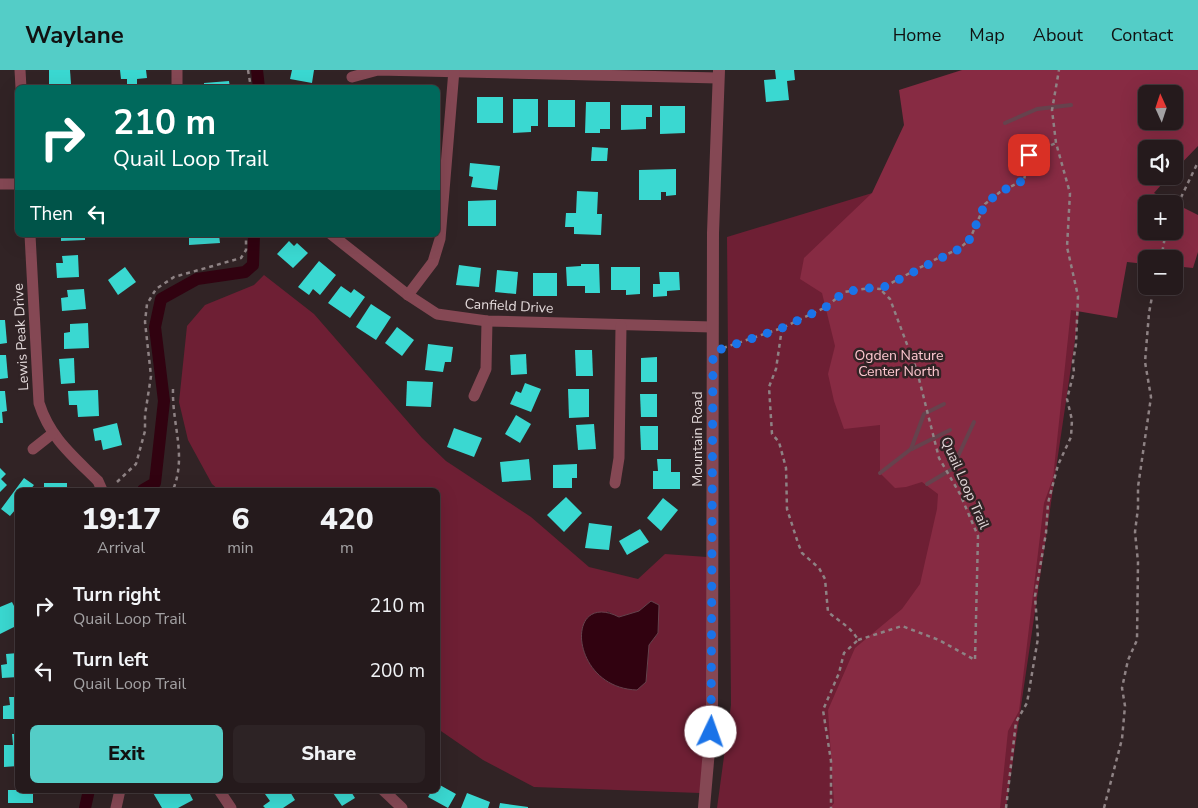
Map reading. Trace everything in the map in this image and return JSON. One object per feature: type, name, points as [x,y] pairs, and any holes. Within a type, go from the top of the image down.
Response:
[{"type":"street","points":[[20,70],[21,85]]},
{"type":"street","points":[[177,70],[177,85]]},
{"type":"street","points":[[352,77],[378,70],[719,74]]},
{"type":"street","points":[[408,295],[433,262],[440,239],[454,71]]},
{"type":"street","name":"Mountain Road","points":[[704,808],[712,715],[713,233],[719,74]]},
{"type":"street","points":[[0,184],[15,184]]},
{"type":"street","name":"Lewis Peak Drive","points":[[30,237],[39,403],[44,420],[52,434],[98,481],[101,488]]},
{"type":"street","name":"Canfield Drive","points":[[335,237],[408,295],[437,314],[487,321],[712,327]]},
{"type":"street","points":[[474,396],[486,369],[487,321]]},
{"type":"street","points":[[615,483],[619,458],[621,326]]},
{"type":"street","points":[[33,449],[52,434]]},
{"type":"street","points":[[116,808],[119,793]]},
{"type":"street","points":[[221,793],[232,808]]},
{"type":"street","points":[[386,793],[402,808]]},
{"type":"path","points":[[248,70],[250,85]]},
{"type":"path","points":[[1006,808],[1016,722],[1027,703],[1038,638],[1035,596],[1046,533],[1048,502],[1058,465],[1070,437],[1071,428],[1068,399],[1074,372],[1078,296],[1067,247],[1070,193],[1056,143],[1052,110],[1058,70]]},
{"type":"path","points":[[713,352],[782,328],[826,307],[844,292],[870,288],[880,289],[959,249],[970,239],[985,204],[1000,192],[1024,180],[1029,155],[1056,143]]},
{"type":"path","points":[[1182,195],[1198,162]]},
{"type":"path","points":[[117,482],[136,464],[145,431],[145,415],[151,376],[145,322],[147,304],[156,289],[174,277],[241,258],[246,250],[246,237]]},
{"type":"path","name":"Quail Loop Trail","points":[[858,640],[902,626],[939,640],[975,660],[978,536],[960,494],[945,469],[934,442],[917,371],[890,299],[880,289]]},
{"type":"path","points":[[1104,808],[1122,739],[1125,706],[1122,688],[1128,660],[1137,640],[1138,562],[1135,532],[1138,487],[1152,397],[1145,362],[1152,295]]},
{"type":"path","points":[[782,328],[776,368],[769,388],[772,434],[779,442],[786,468],[788,509],[802,553],[818,568],[825,579],[828,612],[842,625],[852,629],[858,640],[844,653],[840,672],[823,710],[831,761],[831,808]]},
{"type":"path","points":[[173,389],[173,412],[181,463],[174,488]]},
{"type":"green space","name":"Ogden Nature Center North","points":[[962,70],[1198,70],[1198,146],[1183,162],[1183,140],[1138,140],[1138,185],[1161,185],[1154,193],[1158,195],[1138,195],[1138,240],[1183,240],[1183,208],[1198,215],[1198,252],[1193,268],[1183,267],[1183,250],[1138,250],[1138,263],[1127,262],[1117,318],[1071,310],[1053,478],[1044,503],[1019,711],[1008,731],[1000,808],[830,808],[834,803],[828,710],[855,648],[902,609],[920,584],[937,509],[938,494],[922,482],[895,488],[880,473],[880,425],[844,429],[834,401],[828,374],[835,346],[822,293],[800,279],[804,258],[872,193],[904,125],[899,90]]},
{"type":"green space","name":"Ogden Nature Center North","points":[[1060,136],[1079,313],[1006,808],[717,808],[731,705],[727,237]]},
{"type":"green space","points":[[264,275],[314,314],[422,438],[446,461],[531,517],[589,567],[638,579],[665,554],[707,557],[707,708],[700,793],[534,787],[483,760],[440,730],[440,488],[217,488],[212,484],[188,440],[179,402],[187,326],[205,305],[254,285]],"holes":[[[651,601],[659,605],[658,633],[649,645],[647,675],[607,611],[618,617],[639,611]]]},
{"type":"shaded area","points":[[651,601],[659,605],[658,633],[649,645],[646,682],[637,690],[614,685],[598,674],[587,659],[582,642],[583,627],[589,616],[601,612],[619,617],[639,611]]},
{"type":"building","points":[[49,70],[70,70],[71,84],[49,85]]},
{"type":"building","points":[[120,70],[146,70],[147,78],[137,79],[137,85],[127,85],[127,79],[121,79]]},
{"type":"building","points":[[292,70],[314,70],[312,83],[290,79]]},
{"type":"building","points":[[775,70],[794,70],[795,80],[787,81],[789,100],[766,102],[764,80],[776,79]]},
{"type":"building","points":[[229,81],[230,85],[204,85],[204,83]]},
{"type":"building","points":[[477,97],[503,97],[503,123],[477,123]]},
{"type":"building","points":[[513,99],[538,99],[538,126],[531,126],[531,132],[513,133]]},
{"type":"building","points":[[548,100],[575,100],[575,127],[548,127]]},
{"type":"building","points":[[586,102],[610,102],[610,129],[600,129],[600,133],[585,133]]},
{"type":"building","points":[[621,105],[652,105],[652,117],[646,117],[646,129],[621,130]]},
{"type":"building","points":[[660,106],[685,106],[685,133],[660,134]]},
{"type":"building","points":[[592,147],[608,148],[607,161],[591,161]]},
{"type":"building","points":[[470,163],[500,166],[497,190],[471,187],[473,177],[469,176]]},
{"type":"building","points":[[676,169],[676,195],[666,196],[666,192],[661,192],[661,200],[639,200],[639,170]]},
{"type":"building","points":[[577,191],[598,192],[597,214],[602,214],[601,235],[574,234],[574,227],[565,227],[566,213],[576,213]]},
{"type":"building","points":[[496,200],[496,226],[468,226],[468,201]]},
{"type":"building","points":[[61,237],[85,237],[85,240],[61,241]]},
{"type":"building","points":[[189,237],[219,237],[220,243],[189,245]]},
{"type":"building","points":[[289,241],[294,246],[297,243],[308,253],[293,268],[277,254]]},
{"type":"building","points":[[78,255],[79,277],[57,278],[56,263],[63,263],[62,256]]},
{"type":"building","points":[[319,261],[336,275],[320,295],[313,289],[309,295],[298,287]]},
{"type":"building","points":[[581,264],[599,264],[600,293],[585,293],[585,286],[567,286],[566,267],[581,266]]},
{"type":"building","points":[[459,265],[481,268],[479,287],[456,285]]},
{"type":"building","points":[[125,267],[136,282],[118,295],[108,280]]},
{"type":"building","points":[[611,267],[640,267],[640,294],[626,295],[626,290],[611,290]]},
{"type":"building","points":[[497,270],[518,272],[516,294],[495,292]]},
{"type":"building","points":[[659,272],[679,272],[680,290],[667,291],[667,296],[653,297],[653,284],[660,284]]},
{"type":"building","points":[[533,273],[557,273],[557,296],[533,296]]},
{"type":"building","points":[[341,286],[351,293],[354,289],[365,297],[350,318],[328,303]]},
{"type":"building","points":[[84,289],[86,309],[62,311],[61,298],[68,297],[67,290]]},
{"type":"building","points":[[371,304],[391,317],[376,340],[356,327]]},
{"type":"building","points":[[0,320],[5,320],[7,343],[0,344]]},
{"type":"building","points":[[88,323],[89,348],[64,349],[64,333],[70,332],[70,324]]},
{"type":"building","points":[[397,327],[414,340],[402,356],[385,343]]},
{"type":"building","points":[[428,344],[453,347],[451,362],[445,362],[443,372],[425,370]]},
{"type":"building","points":[[575,350],[592,350],[593,376],[576,376]]},
{"type":"building","points":[[526,354],[527,374],[511,375],[510,355]]},
{"type":"building","points":[[0,355],[6,355],[8,378],[0,379]]},
{"type":"building","points":[[657,357],[657,382],[641,382],[641,358]]},
{"type":"building","points":[[74,358],[75,383],[61,384],[59,359]]},
{"type":"building","points":[[407,381],[433,382],[431,407],[406,406]]},
{"type":"building","points":[[525,383],[541,389],[531,412],[510,404],[516,391],[521,393]]},
{"type":"building","points":[[568,389],[589,389],[589,417],[569,418]]},
{"type":"building","points":[[98,390],[99,416],[78,417],[77,405],[69,405],[68,391]]},
{"type":"building","points":[[0,391],[5,391],[7,411],[2,412],[3,423],[0,423]]},
{"type":"building","points":[[640,394],[657,394],[657,417],[641,417]]},
{"type":"building","points":[[516,415],[531,424],[520,443],[505,434]]},
{"type":"building","points":[[117,423],[122,445],[103,450],[101,440],[95,441],[93,429]]},
{"type":"building","points":[[594,424],[596,449],[578,450],[576,425]]},
{"type":"building","points":[[640,426],[658,426],[658,450],[641,450]]},
{"type":"building","points":[[454,428],[482,438],[474,457],[447,447]]},
{"type":"building","points":[[529,459],[531,480],[502,482],[500,462]]},
{"type":"building","points":[[657,459],[671,459],[671,472],[680,472],[680,489],[653,489],[653,471],[658,471]]},
{"type":"building","points":[[577,464],[577,478],[572,478],[572,488],[553,488],[553,465]]},
{"type":"building","points":[[0,468],[6,474],[1,479],[7,485],[0,492]]},
{"type":"building","points":[[24,478],[34,485],[32,488],[17,488]]},
{"type":"building","points":[[44,483],[67,483],[67,488],[44,488]]},
{"type":"building","points":[[15,490],[15,510],[10,516],[1,509]]},
{"type":"building","points":[[566,497],[582,513],[564,532],[547,515]]},
{"type":"building","points":[[663,498],[678,510],[661,531],[647,518]]},
{"type":"building","points":[[589,523],[612,526],[609,550],[585,548]]},
{"type":"building","points":[[640,529],[649,542],[627,555],[619,541]]},
{"type":"building","points":[[12,602],[15,608],[15,626],[0,634],[0,607]]},
{"type":"building","points":[[15,653],[15,677],[2,678],[1,665],[7,664],[6,654]]},
{"type":"building","points":[[9,697],[15,697],[15,719],[3,719],[3,706],[10,705]]},
{"type":"building","points":[[12,734],[15,734],[15,766],[4,767],[4,745],[13,745]]},
{"type":"building","points":[[440,785],[456,794],[448,808],[428,797],[430,793],[440,793]]},
{"type":"building","points":[[8,790],[15,790],[15,793],[33,793],[33,803],[8,803]]},
{"type":"building","points":[[153,793],[190,793],[193,800],[178,808],[162,808]]},
{"type":"building","points":[[291,793],[295,800],[283,808],[265,808],[263,806],[270,801],[265,794]]},
{"type":"building","points":[[333,793],[352,793],[355,798],[342,806]]},
{"type":"building","points":[[467,793],[490,802],[488,808],[461,808]]},
{"type":"building","points":[[500,803],[528,807],[528,808],[499,808]]},
{"type":"waterway","points":[[257,70],[259,85]]},
{"type":"waterway","points":[[1005,123],[1037,109],[1071,105]]},
{"type":"waterway","points":[[146,488],[155,483],[164,401],[155,327],[161,299],[197,279],[245,272],[253,265],[254,237]]},
{"type":"waterway","points":[[880,473],[911,449],[924,414],[944,404]]},
{"type":"waterway","points":[[927,484],[952,469],[974,422]]},
{"type":"waterway","points":[[912,449],[950,430]]},
{"type":"waterway","points":[[85,808],[88,793]]},
{"type":"route","points":[[711,732],[713,352],[782,328],[826,307],[844,292],[870,288],[880,289],[959,249],[970,239],[985,204],[1000,192],[1024,180],[1029,155]]}]
